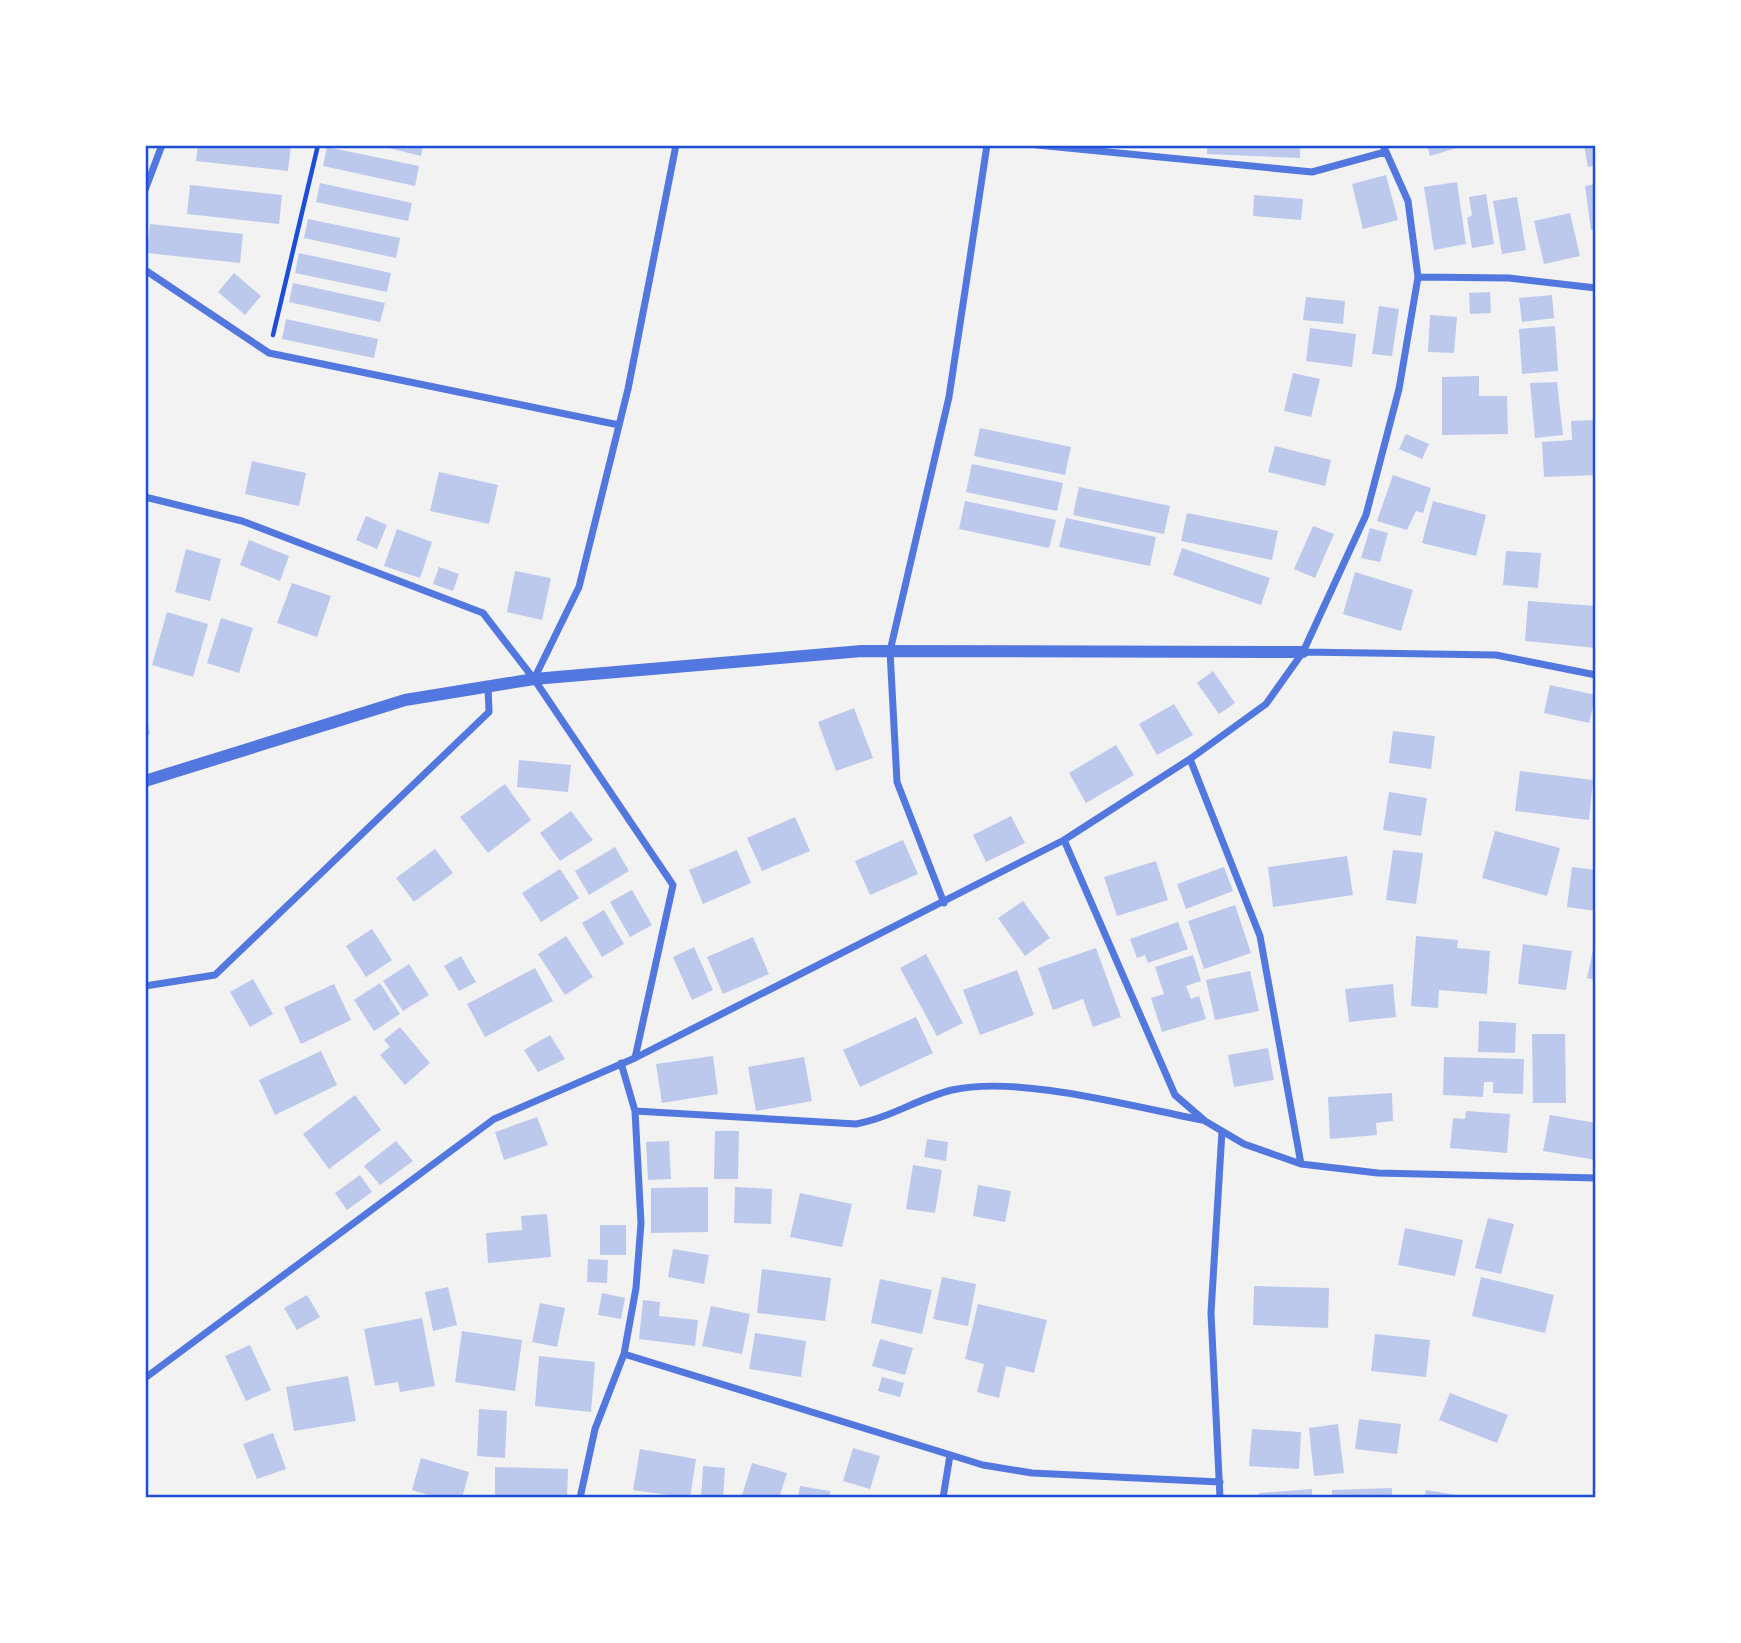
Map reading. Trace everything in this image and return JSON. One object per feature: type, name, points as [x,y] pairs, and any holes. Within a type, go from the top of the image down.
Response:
[{"type":"street","points":[[145,190],[162,145]]},
{"type":"street","points":[[534,678],[579,587],[619,425],[676,145]]},
{"type":"street","points":[[944,903],[897,782],[890,651],[949,397],[987,145]]},
{"type":"street","points":[[145,1378],[494,1119],[635,1058],[1064,840],[1190,759],[1266,704],[1304,652],[1366,515],[1399,388],[1418,278],[1408,201],[1384,149],[1312,172],[1037,145]]},
{"type":"street","points":[[145,270],[269,353],[619,425]]},
{"type":"street","points":[[1418,278],[1509,278],[1596,288]]},
{"type":"street","points":[[145,497],[242,521],[483,613],[534,678],[673,885],[635,1058]]},
{"type":"street","points":[[145,781],[405,700],[534,678],[890,651],[1496,655],[1596,675]]},
{"type":"street","points":[[145,986],[215,975],[489,712],[488,686]]},
{"type":"street","points":[[1190,759],[1260,936],[1301,1164]]},
{"type":"street","points":[[1064,840],[1175,1095],[1205,1121],[1244,1144],[1301,1164],[1378,1173],[1596,1178]]},
{"type":"street","points":[[580,1498],[595,1429],[624,1354],[636,1288],[641,1223],[635,1111],[621,1063]]},
{"type":"street","points":[[635,1111],[856,1124],[881,1119],[923,1099],[955,1090],[1005,1088],[1063,1092],[1205,1121]]},
{"type":"street","points":[[1220,1498],[1210,1313],[1222,1131]]},
{"type":"street","points":[[624,1354],[983,1465],[1032,1473],[1220,1482]]},
{"type":"street","points":[[943,1498],[950,1455]]},
{"type":"path","points":[[269,353],[318,145]]},
{"type":"building","points":[[198,145],[291,145],[288,171],[196,161]]},
{"type":"building","points":[[377,145],[423,145],[421,156]]},
{"type":"building","points":[[1207,145],[1300,145],[1300,158],[1207,154]]},
{"type":"building","points":[[1427,145],[1463,145],[1463,146],[1430,156]]},
{"type":"building","points":[[1584,145],[1596,145],[1596,165],[1588,167]]},
{"type":"building","points":[[327,147],[419,166],[415,186],[323,166]]},
{"type":"building","points":[[1386,175],[1398,220],[1363,229],[1352,184]]},
{"type":"building","points":[[1457,182],[1466,244],[1434,250],[1424,187]]},
{"type":"building","points":[[320,183],[412,203],[408,221],[316,202]]},
{"type":"building","points":[[1596,184],[1596,230],[1591,230],[1585,186]]},
{"type":"building","points":[[190,185],[282,195],[279,224],[187,214]]},
{"type":"building","points":[[1486,194],[1494,244],[1472,248],[1467,218],[1472,215],[1469,197]]},
{"type":"building","points":[[1254,195],[1303,199],[1301,220],[1253,216]]},
{"type":"building","points":[[1517,197],[1526,250],[1502,254],[1493,201]]},
{"type":"building","points":[[1570,213],[1580,256],[1544,264],[1534,221]]},
{"type":"building","points":[[308,219],[400,238],[396,258],[304,238]]},
{"type":"building","points":[[150,224],[243,234],[240,263],[147,253]]},
{"type":"building","points":[[299,253],[391,273],[387,292],[295,273]]},
{"type":"building","points":[[234,273],[261,296],[245,315],[218,292]]},
{"type":"building","points":[[293,283],[385,303],[380,322],[289,302]]},
{"type":"building","points":[[1490,292],[1491,313],[1470,314],[1469,293]]},
{"type":"building","points":[[1552,295],[1554,318],[1522,322],[1519,298]]},
{"type":"building","points":[[1306,297],[1345,301],[1343,324],[1303,320]]},
{"type":"building","points":[[1379,306],[1399,309],[1392,356],[1372,354]]},
{"type":"building","points":[[1430,315],[1457,317],[1454,353],[1428,352]]},
{"type":"building","points":[[286,319],[378,339],[374,358],[282,339]]},
{"type":"building","points":[[1555,326],[1558,371],[1522,374],[1519,329]]},
{"type":"building","points":[[1310,328],[1356,334],[1352,367],[1306,361]]},
{"type":"building","points":[[1293,373],[1320,379],[1311,417],[1284,411]]},
{"type":"building","points":[[1479,376],[1479,396],[1507,396],[1508,434],[1442,435],[1442,377]]},
{"type":"building","points":[[1557,382],[1563,435],[1535,438],[1530,383]]},
{"type":"building","points":[[1596,420],[1596,475],[1544,477],[1542,442],[1572,440],[1571,421]]},
{"type":"building","points":[[980,428],[1071,447],[1065,475],[974,456]]},
{"type":"building","points":[[1406,434],[1429,444],[1422,459],[1399,449]]},
{"type":"building","points":[[1275,446],[1331,460],[1325,486],[1268,472]]},
{"type":"building","points":[[252,461],[306,473],[299,506],[245,494]]},
{"type":"building","points":[[972,464],[1063,483],[1057,511],[966,492]]},
{"type":"building","points":[[439,472],[498,485],[489,524],[430,511]]},
{"type":"building","points":[[1393,475],[1431,488],[1423,513],[1416,511],[1407,530],[1377,521]]},
{"type":"building","points":[[1079,487],[1170,506],[1164,534],[1073,515]]},
{"type":"building","points":[[965,501],[1056,520],[1049,548],[959,529]]},
{"type":"building","points":[[1433,501],[1486,515],[1476,556],[1422,543]]},
{"type":"building","points":[[1187,513],[1278,531],[1272,560],[1181,541]]},
{"type":"building","points":[[366,516],[387,525],[377,549],[356,540]]},
{"type":"building","points":[[1066,518],[1156,537],[1150,566],[1059,547]]},
{"type":"building","points":[[1313,526],[1334,534],[1315,578],[1294,569]]},
{"type":"building","points":[[1370,528],[1388,533],[1380,562],[1361,558]]},
{"type":"building","points":[[397,529],[432,542],[420,578],[384,566]]},
{"type":"building","points":[[249,540],[289,556],[280,581],[240,565]]},
{"type":"building","points":[[1182,548],[1270,578],[1261,605],[1173,575]]},
{"type":"building","points":[[186,549],[221,559],[210,601],[175,592]]},
{"type":"building","points":[[1506,551],[1541,553],[1538,588],[1503,585]]},
{"type":"building","points":[[439,567],[459,574],[453,591],[433,584]]},
{"type":"building","points":[[515,571],[551,578],[542,620],[507,612]]},
{"type":"building","points":[[1355,572],[1413,590],[1401,631],[1343,614]]},
{"type":"building","points":[[292,583],[331,596],[317,637],[277,623]]},
{"type":"building","points":[[1528,601],[1596,606],[1596,648],[1525,641]]},
{"type":"building","points":[[167,612],[208,624],[193,677],[152,665]]},
{"type":"building","points":[[221,618],[253,628],[239,673],[207,663]]},
{"type":"building","points":[[1213,671],[1235,703],[1219,714],[1197,683]]},
{"type":"building","points":[[1550,685],[1596,695],[1589,723],[1544,713]]},
{"type":"building","points":[[145,700],[150,735],[145,736]]},
{"type":"building","points":[[1174,704],[1193,735],[1157,755],[1139,724]]},
{"type":"building","points":[[854,708],[873,758],[836,771],[818,722]]},
{"type":"building","points":[[1393,731],[1435,736],[1431,769],[1389,763]]},
{"type":"building","points":[[1116,745],[1134,775],[1086,803],[1069,773]]},
{"type":"building","points":[[519,760],[571,765],[568,792],[517,787]]},
{"type":"building","points":[[1520,771],[1593,780],[1589,820],[1515,811]]},
{"type":"building","points":[[505,784],[531,820],[488,853],[460,817]]},
{"type":"building","points":[[1389,792],[1427,798],[1421,836],[1383,830]]},
{"type":"building","points":[[571,811],[593,840],[560,861],[540,833]]},
{"type":"building","points":[[1011,816],[1025,843],[986,862],[973,835]]},
{"type":"building","points":[[795,817],[810,851],[762,871],[747,838]]},
{"type":"building","points":[[1495,831],[1560,848],[1547,896],[1482,878]]},
{"type":"building","points":[[903,840],[918,874],[870,895],[855,861]]},
{"type":"building","points":[[615,847],[629,871],[589,895],[575,871]]},
{"type":"building","points":[[435,849],[453,873],[414,902],[396,878]]},
{"type":"building","points":[[737,850],[751,883],[703,904],[689,870]]},
{"type":"building","points":[[1393,850],[1423,853],[1416,904],[1386,900]]},
{"type":"building","points":[[1347,856],[1353,895],[1273,907],[1268,867]]},
{"type":"building","points":[[1156,861],[1168,900],[1117,916],[1104,877]]},
{"type":"building","points":[[1224,867],[1233,891],[1186,909],[1177,884]]},
{"type":"building","points":[[1572,867],[1596,870],[1596,911],[1567,907]]},
{"type":"building","points":[[560,869],[579,898],[541,922],[522,893]]},
{"type":"building","points":[[632,890],[652,925],[630,937],[610,902]]},
{"type":"building","points":[[1023,901],[1050,938],[1025,956],[998,918]]},
{"type":"building","points":[[1235,905],[1251,953],[1204,969],[1188,921]]},
{"type":"building","points":[[604,910],[624,944],[602,957],[582,923]]},
{"type":"building","points":[[1178,922],[1188,949],[1148,963],[1145,955],[1137,958],[1130,939]]},
{"type":"building","points":[[372,929],[392,960],[366,977],[346,946]]},
{"type":"building","points":[[566,936],[593,977],[565,995],[538,954]]},
{"type":"building","points":[[1416,936],[1458,940],[1457,948],[1490,951],[1487,994],[1439,990],[1438,1008],[1411,1006]]},
{"type":"building","points":[[753,937],[769,974],[723,994],[707,957]]},
{"type":"building","points":[[1523,944],[1572,951],[1566,990],[1518,984]]},
{"type":"building","points":[[694,947],[713,990],[692,1000],[673,957]]},
{"type":"building","points":[[1096,948],[1121,1017],[1093,1027],[1083,999],[1053,1010],[1038,968]]},
{"type":"building","points":[[1593,950],[1596,951],[1596,980],[1587,978]]},
{"type":"building","points":[[926,954],[963,1023],[937,1036],[900,968]]},
{"type":"building","points":[[1193,955],[1201,981],[1186,986],[1191,999],[1199,996],[1206,1019],[1162,1032],[1151,998],[1164,994],[1155,967]]},
{"type":"building","points":[[461,956],[476,982],[459,991],[444,966]]},
{"type":"building","points":[[409,964],[429,995],[403,1011],[383,981]]},
{"type":"building","points":[[535,968],[553,1001],[485,1037],[467,1004]]},
{"type":"building","points":[[1017,970],[1034,1015],[980,1035],[963,990]]},
{"type":"building","points":[[1250,971],[1259,1011],[1215,1020],[1206,980]]},
{"type":"building","points":[[253,979],[273,1014],[250,1027],[230,992]]},
{"type":"building","points":[[380,983],[400,1014],[374,1031],[354,1000]]},
{"type":"building","points":[[334,984],[351,1020],[301,1044],[284,1007]]},
{"type":"building","points":[[1393,984],[1396,1017],[1349,1022],[1345,989]]},
{"type":"building","points":[[916,1017],[933,1053],[860,1087],[843,1050]]},
{"type":"building","points":[[1479,1021],[1516,1023],[1515,1053],[1478,1052]]},
{"type":"building","points":[[400,1027],[430,1063],[405,1085],[380,1055],[390,1047],[384,1040]]},
{"type":"building","points":[[1532,1034],[1565,1034],[1566,1103],[1533,1103]]},
{"type":"building","points":[[550,1035],[565,1059],[538,1072],[524,1050]]},
{"type":"building","points":[[1268,1048],[1274,1080],[1234,1087],[1228,1055]]},
{"type":"building","points":[[321,1051],[337,1085],[275,1115],[259,1080]]},
{"type":"building","points":[[713,1056],[718,1094],[662,1103],[656,1064]]},
{"type":"building","points":[[804,1057],[812,1101],[756,1111],[748,1067]]},
{"type":"building","points":[[1444,1057],[1524,1059],[1523,1094],[1493,1093],[1493,1082],[1484,1082],[1483,1097],[1443,1095]]},
{"type":"building","points":[[1392,1093],[1393,1121],[1376,1123],[1377,1135],[1330,1139],[1328,1097]]},
{"type":"building","points":[[355,1095],[381,1130],[329,1169],[303,1134]]},
{"type":"building","points":[[1466,1111],[1510,1114],[1507,1153],[1450,1148],[1453,1118],[1465,1119]]},
{"type":"building","points":[[1550,1115],[1596,1123],[1596,1160],[1543,1151]]},
{"type":"building","points":[[537,1117],[548,1145],[504,1160],[495,1132]]},
{"type":"building","points":[[715,1131],[739,1131],[738,1179],[714,1179]]},
{"type":"building","points":[[927,1139],[948,1142],[946,1161],[924,1157]]},
{"type":"building","points":[[396,1141],[413,1161],[380,1185],[364,1166]]},
{"type":"building","points":[[669,1141],[671,1179],[648,1180],[646,1142]]},
{"type":"building","points":[[913,1165],[942,1170],[935,1213],[906,1209]]},
{"type":"building","points":[[360,1175],[372,1192],[347,1210],[335,1193]]},
{"type":"building","points":[[978,1185],[1011,1191],[1005,1222],[973,1216]]},
{"type":"building","points":[[708,1187],[708,1232],[651,1233],[651,1188]]},
{"type":"building","points":[[735,1187],[772,1189],[771,1224],[734,1223]]},
{"type":"building","points":[[800,1193],[852,1204],[842,1247],[790,1237]]},
{"type":"building","points":[[547,1214],[551,1257],[488,1263],[486,1233],[522,1230],[521,1216]]},
{"type":"building","points":[[1488,1218],[1514,1224],[1501,1274],[1475,1268]]},
{"type":"building","points":[[600,1225],[626,1225],[626,1255],[600,1255]]},
{"type":"building","points":[[1405,1228],[1463,1240],[1455,1276],[1398,1265]]},
{"type":"building","points":[[673,1249],[709,1255],[704,1284],[668,1277]]},
{"type":"building","points":[[588,1259],[608,1260],[607,1283],[587,1282]]},
{"type":"building","points":[[762,1269],[831,1278],[825,1321],[757,1313]]},
{"type":"building","points":[[942,1277],[976,1284],[968,1326],[933,1319]]},
{"type":"building","points":[[1481,1277],[1554,1295],[1545,1333],[1472,1316]]},
{"type":"building","points":[[880,1279],[932,1290],[922,1334],[871,1323]]},
{"type":"building","points":[[1254,1286],[1329,1288],[1328,1328],[1253,1325]]},
{"type":"building","points":[[448,1287],[457,1325],[433,1331],[425,1292]]},
{"type":"building","points":[[602,1293],[625,1298],[621,1319],[598,1315]]},
{"type":"building","points":[[307,1295],[320,1317],[297,1330],[284,1308]]},
{"type":"building","points":[[643,1300],[660,1302],[659,1316],[698,1320],[695,1346],[639,1339]]},
{"type":"building","points":[[540,1303],[565,1308],[557,1347],[532,1342]]},
{"type":"building","points":[[978,1304],[1047,1320],[1034,1373],[1006,1366],[999,1398],[977,1392],[984,1364],[965,1359]]},
{"type":"building","points":[[711,1306],[750,1314],[742,1354],[702,1346]]},
{"type":"building","points":[[422,1318],[435,1386],[400,1392],[398,1382],[375,1386],[364,1329]]},
{"type":"building","points":[[462,1331],[522,1340],[515,1391],[455,1382]]},
{"type":"building","points":[[755,1333],[806,1341],[801,1377],[749,1369]]},
{"type":"building","points":[[1375,1334],[1430,1340],[1426,1377],[1371,1371]]},
{"type":"building","points":[[880,1339],[913,1348],[905,1375],[872,1366]]},
{"type":"building","points":[[250,1345],[271,1390],[246,1401],[225,1356]]},
{"type":"building","points":[[539,1356],[595,1362],[591,1412],[535,1406]]},
{"type":"building","points":[[348,1376],[356,1421],[294,1431],[286,1387]]},
{"type":"building","points":[[882,1377],[904,1383],[900,1397],[878,1391]]},
{"type":"building","points":[[1450,1393],[1508,1415],[1497,1443],[1439,1420]]},
{"type":"building","points":[[479,1409],[507,1411],[505,1458],[477,1456]]},
{"type":"building","points":[[1359,1419],[1401,1424],[1397,1454],[1355,1449]]},
{"type":"building","points":[[1338,1424],[1344,1473],[1314,1476],[1309,1428]]},
{"type":"building","points":[[1252,1429],[1301,1432],[1299,1469],[1249,1466]]},
{"type":"building","points":[[273,1433],[286,1469],[257,1479],[243,1444]]},
{"type":"building","points":[[853,1448],[880,1456],[870,1489],[843,1481]]},
{"type":"building","points":[[640,1449],[696,1459],[690,1498],[633,1490]]},
{"type":"building","points":[[421,1458],[469,1472],[462,1498],[439,1498],[412,1490]]},
{"type":"building","points":[[752,1463],[787,1473],[779,1498],[742,1495]]},
{"type":"building","points":[[703,1466],[725,1468],[723,1498],[701,1498]]},
{"type":"building","points":[[495,1467],[568,1469],[567,1498],[495,1498]]},
{"type":"building","points":[[800,1486],[830,1491],[829,1498],[798,1498]]},
{"type":"building","points":[[1392,1488],[1392,1498],[1332,1498],[1332,1490]]},
{"type":"building","points":[[1312,1489],[1312,1498],[1259,1498],[1259,1493]]},
{"type":"building","points":[[1426,1490],[1462,1496],[1462,1498],[1424,1498]]}]
